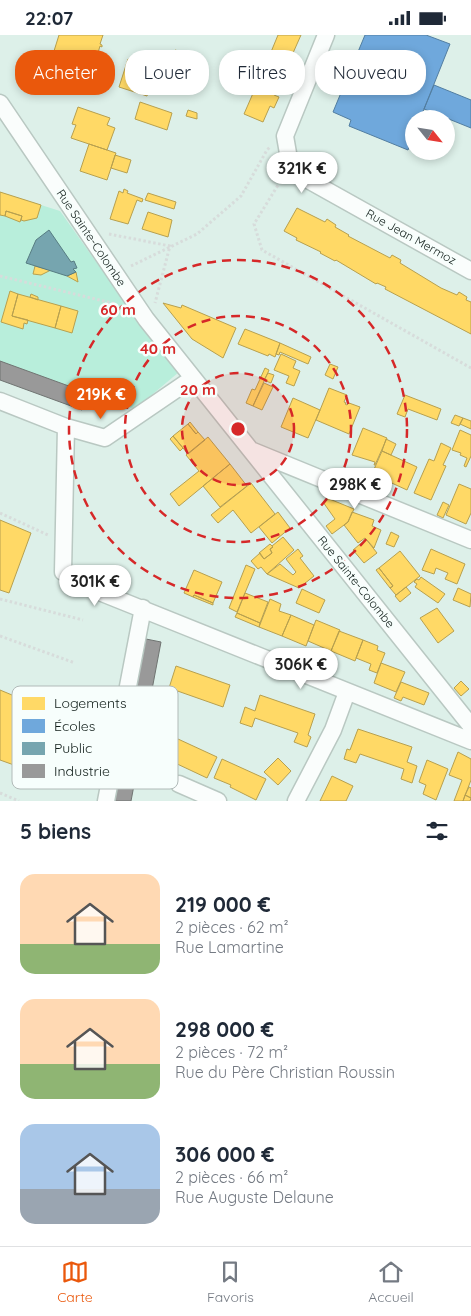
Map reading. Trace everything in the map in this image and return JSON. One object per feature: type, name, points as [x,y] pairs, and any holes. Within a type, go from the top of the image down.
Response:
[{"type":"street","points":[[285,136],[326,35]]},
{"type":"street","name":"Rue Sainte-Colombe","points":[[0,103],[150,323],[471,726]]},
{"type":"street","name":"Rue Jean Mermoz","points":[[285,136],[289,159],[301,176],[471,271]]},
{"type":"street","points":[[0,401],[66,427],[105,438],[193,377]]},
{"type":"street","points":[[66,427],[63,572],[102,593],[471,741]]},
{"type":"street","points":[[251,451],[471,541]]},
{"type":"street","points":[[128,686],[143,609]]},
{"type":"street","points":[[296,801],[332,730],[347,692]]},
{"type":"street","points":[[178,784],[218,801]]},
{"type":"path","points":[[116,275],[197,234],[241,196],[267,150],[285,136]]},
{"type":"path","points":[[292,163],[254,224],[262,250],[471,368]]},
{"type":"path","points":[[86,230],[170,246]]},
{"type":"path","points":[[150,323],[170,246]]},
{"type":"path","points":[[0,276],[117,305],[113,297]]},
{"type":"path","points":[[0,513],[46,534],[64,538]]},
{"type":"path","points":[[0,599],[83,620]]},
{"type":"path","points":[[0,636],[74,663]]},
{"type":"path","points":[[0,793],[19,801]]},
{"type":"green space","points":[[0,192],[60,211],[109,280],[179,372],[135,409],[0,362]]},
{"type":"building: Logements","points":[[59,35],[103,35],[100,44],[102,47],[100,46],[99,50],[54,50]]},
{"type":"building: Logements","points":[[278,35],[301,35],[294,50],[272,50]]},
{"type":"building: Logements","points":[[125,68],[125,89],[119,87]]},
{"type":"building: Logements","points":[[252,95],[274,95],[279,97],[274,108],[270,106],[263,122],[244,114]]},
{"type":"building: Logements","points":[[140,102],[172,113],[167,130],[135,119]]},
{"type":"building: Logements","points":[[78,107],[110,118],[107,125],[115,128],[107,150],[71,138],[76,125],[72,124]]},
{"type":"building: Logements","points":[[188,110],[197,113],[197,119],[186,116]]},
{"type":"building: Logements","points":[[89,144],[116,153],[107,180],[80,171]]},
{"type":"building: Logements","points":[[115,155],[131,160],[127,173],[111,168]]},
{"type":"building: Logements","points":[[124,189],[128,191],[127,193],[143,199],[142,202],[137,200],[128,224],[110,219],[119,191],[123,193]]},
{"type":"building: Logements","points":[[0,192],[41,205],[37,218],[24,221],[21,220],[22,216],[6,211],[5,216],[0,215]]},
{"type":"building: Logements","points":[[148,193],[176,202],[174,209],[145,200]]},
{"type":"building: Logements","points":[[297,208],[325,222],[327,219],[348,236],[390,258],[392,255],[401,260],[400,263],[441,288],[457,295],[459,292],[467,297],[466,300],[471,302],[471,334],[296,240],[297,238],[284,231]]},
{"type":"building: Logements","points":[[6,211],[22,216],[20,222],[5,216]]},
{"type":"building: Logements","points":[[148,212],[172,220],[168,237],[142,229]]},
{"type":"building: Logements","points":[[35,266],[51,270],[41,275],[33,274]]},
{"type":"building: Logements","points":[[76,272],[78,282],[67,276]]},
{"type":"building: Logements","points":[[10,291],[18,294],[12,316],[28,320],[27,324],[24,323],[23,329],[1,322]]},
{"type":"building: Logements","points":[[18,294],[61,306],[55,328],[12,316]]},
{"type":"building: Logements","points":[[31,294],[38,297],[38,300],[30,297]]},
{"type":"building: Logements","points":[[163,303],[181,308],[182,305],[236,328],[223,358],[192,339]]},
{"type":"building: Logements","points":[[61,306],[78,311],[72,333],[55,328]]},
{"type":"building: Logements","points":[[245,329],[280,343],[275,357],[238,344]]},
{"type":"building: Logements","points":[[280,343],[311,357],[308,364],[280,352],[279,355],[276,354]]},
{"type":"building: Logements","points":[[281,354],[296,361],[293,368],[300,371],[294,386],[286,383],[289,376],[274,370]]},
{"type":"building: Logements","points":[[330,364],[338,367],[333,379],[325,375]]},
{"type":"building: Logements","points":[[265,368],[269,370],[253,406],[246,403],[252,389],[255,390]]},
{"type":"building: Logements","points":[[268,373],[274,375],[271,383],[264,380]]},
{"type":"building: Logements","points":[[264,383],[273,387],[262,410],[253,406]]},
{"type":"building: Logements","points":[[329,388],[347,395],[345,404],[349,403],[360,407],[349,434],[316,420]]},
{"type":"building: Logements","points":[[405,395],[441,409],[437,420],[408,409],[405,417],[397,414]]},
{"type":"building: Logements","points":[[293,398],[320,410],[308,438],[281,427]]},
{"type":"building: Logements","points":[[455,415],[463,418],[459,426],[451,423]]},
{"type":"building: Logements","points":[[463,418],[471,421],[471,429],[460,424]]},
{"type":"building: Logements","points":[[190,422],[198,432],[196,434],[188,424]]},
{"type":"building: Logements","points":[[188,424],[196,434],[198,432],[205,440],[188,454],[173,436]]},
{"type":"building: Logements","points":[[363,428],[387,438],[375,465],[375,462],[352,455]]},
{"type":"building: Logements","points":[[460,430],[471,435],[471,456],[466,467],[464,466],[467,458],[460,455],[461,453],[452,450]]},
{"type":"building: Logements","points":[[173,436],[183,448],[180,451],[170,439]]},
{"type":"building: Logements","points":[[208,437],[230,464],[179,506],[170,494],[199,471],[186,455]]},
{"type":"building: Logements","points":[[386,439],[396,444],[391,455],[382,451]]},
{"type":"building: Logements","points":[[441,443],[451,448],[443,465],[446,466],[431,500],[414,493],[429,459],[434,461]]},
{"type":"building: Logements","points":[[382,451],[417,467],[407,490],[372,474]]},
{"type":"building: Logements","points":[[230,464],[247,486],[220,507],[203,486]]},
{"type":"building: Logements","points":[[251,483],[275,514],[251,533],[233,510],[218,523],[211,515]]},
{"type":"building: Logements","points":[[459,484],[471,489],[471,513],[466,524],[446,515]]},
{"type":"building: Logements","points":[[327,498],[354,509],[348,522],[332,534],[326,526],[335,519],[323,502]]},
{"type":"building: Logements","points":[[443,502],[449,505],[443,518],[437,515]]},
{"type":"building: Logements","points":[[278,512],[290,528],[272,543],[259,527]]},
{"type":"building: Logements","points":[[352,512],[374,520],[372,526],[381,530],[374,548],[365,538],[358,543],[344,525],[348,522]]},
{"type":"building: Logements","points":[[0,520],[31,533],[9,593],[0,590]]},
{"type":"building: Logements","points":[[391,532],[399,536],[394,547],[386,544]]},
{"type":"building: Logements","points":[[283,537],[294,550],[267,574],[261,567],[258,569],[251,561],[260,553],[264,559],[272,553],[270,549],[272,546]]},
{"type":"building: Logements","points":[[366,539],[377,553],[364,563],[353,550]]},
{"type":"building: Logements","points":[[270,544],[273,547],[270,549],[272,553],[264,559],[259,553]]},
{"type":"building: Logements","points":[[298,549],[303,556],[300,558],[314,576],[299,588],[267,574],[280,564],[293,575],[296,572],[286,559]]},
{"type":"building: Logements","points":[[431,549],[465,564],[457,584],[445,579],[448,573],[436,568],[434,574],[422,570]]},
{"type":"building: Logements","points":[[400,551],[420,576],[396,595],[390,588],[393,586],[379,568]]},
{"type":"building: Logements","points":[[246,565],[255,569],[237,612],[229,608]]},
{"type":"building: Logements","points":[[379,568],[393,586],[390,588],[376,570]]},
{"type":"building: Logements","points":[[194,570],[222,582],[213,603],[184,593]]},
{"type":"building: Logements","points":[[421,577],[445,594],[438,603],[415,587],[417,584],[414,582]]},
{"type":"building: Logements","points":[[406,587],[411,593],[400,602],[395,596]]},
{"type":"building: Logements","points":[[458,588],[471,594],[470,607],[453,600]]},
{"type":"building: Logements","points":[[302,589],[325,600],[319,613],[296,603]]},
{"type":"building: Logements","points":[[245,593],[268,602],[260,623],[237,613]]},
{"type":"building: Logements","points":[[194,595],[213,603],[213,605],[193,597]]},
{"type":"building: Logements","points":[[270,599],[281,604],[279,611],[291,615],[282,636],[259,627]]},
{"type":"building: Logements","points":[[437,608],[454,631],[438,643],[420,618]]},
{"type":"building: Logements","points":[[237,613],[260,623],[259,627],[235,617]]},
{"type":"building: Logements","points":[[291,615],[314,625],[306,646],[282,636]]},
{"type":"building: Logements","points":[[316,620],[340,630],[331,651],[308,641]]},
{"type":"building: Logements","points":[[339,631],[363,640],[355,661],[331,651]]},
{"type":"building: Logements","points":[[363,640],[378,646],[377,650],[385,653],[377,673],[369,670],[371,664],[356,658]]},
{"type":"building: Logements","points":[[381,663],[405,672],[396,692],[374,683]]},
{"type":"building: Logements","points":[[176,666],[230,685],[223,707],[178,691],[178,686],[170,686]]},
{"type":"building: Logements","points":[[461,681],[469,689],[461,696],[454,688]]},
{"type":"building: Logements","points":[[401,682],[429,693],[424,705],[403,697],[401,701],[394,698]]},
{"type":"building: Logements","points":[[0,690],[12,695],[12,764],[0,760]]},
{"type":"building: Logements","points":[[260,695],[315,714],[308,735],[311,737],[307,747],[294,742],[298,733],[255,718],[252,727],[240,723],[245,707],[255,711]]},
{"type":"building: Logements","points":[[358,729],[412,747],[407,762],[417,766],[412,783],[401,779],[404,769],[360,754],[356,763],[344,759],[347,749],[350,750]]},
{"type":"building: Logements","points":[[178,739],[217,757],[207,778],[178,764]]},
{"type":"building: Logements","points":[[458,752],[471,759],[471,780],[463,801],[454,801],[462,780],[449,775]]},
{"type":"building: Logements","points":[[278,758],[291,771],[278,785],[264,772]]},
{"type":"building: Logements","points":[[222,759],[266,779],[256,800],[230,787],[231,785],[214,778]]},
{"type":"building: Logements","points":[[427,760],[448,769],[436,800],[423,794],[426,785],[419,782]]},
{"type":"building: Logements","points":[[332,776],[353,786],[346,801],[320,801]]},
{"type":"building: Logements","points":[[469,787],[471,788],[471,798],[465,795]]},
{"type":"building: Logements","points":[[465,795],[471,798],[470,801],[463,801]]},
{"type":"building: Écoles","points":[[365,35],[426,35],[450,44],[424,110],[405,110],[405,149],[349,126],[351,120],[333,112],[340,95],[426,95],[426,50],[359,50]]},
{"type":"building: Écoles","points":[[434,85],[471,100],[471,128],[455,122],[455,110],[424,109]]},
{"type":"building: Public","points":[[49,230],[71,262],[74,261],[77,268],[73,269],[76,272],[67,276],[26,263],[36,240]]},
{"type":"building: Industrie","points":[[0,361],[88,393],[82,410],[0,380]]},
{"type":"building: Industrie","points":[[146,639],[161,642],[153,686],[136,686]]},
{"type":"building: Industrie","points":[[115,789],[133,789],[131,801],[113,801]]}]
